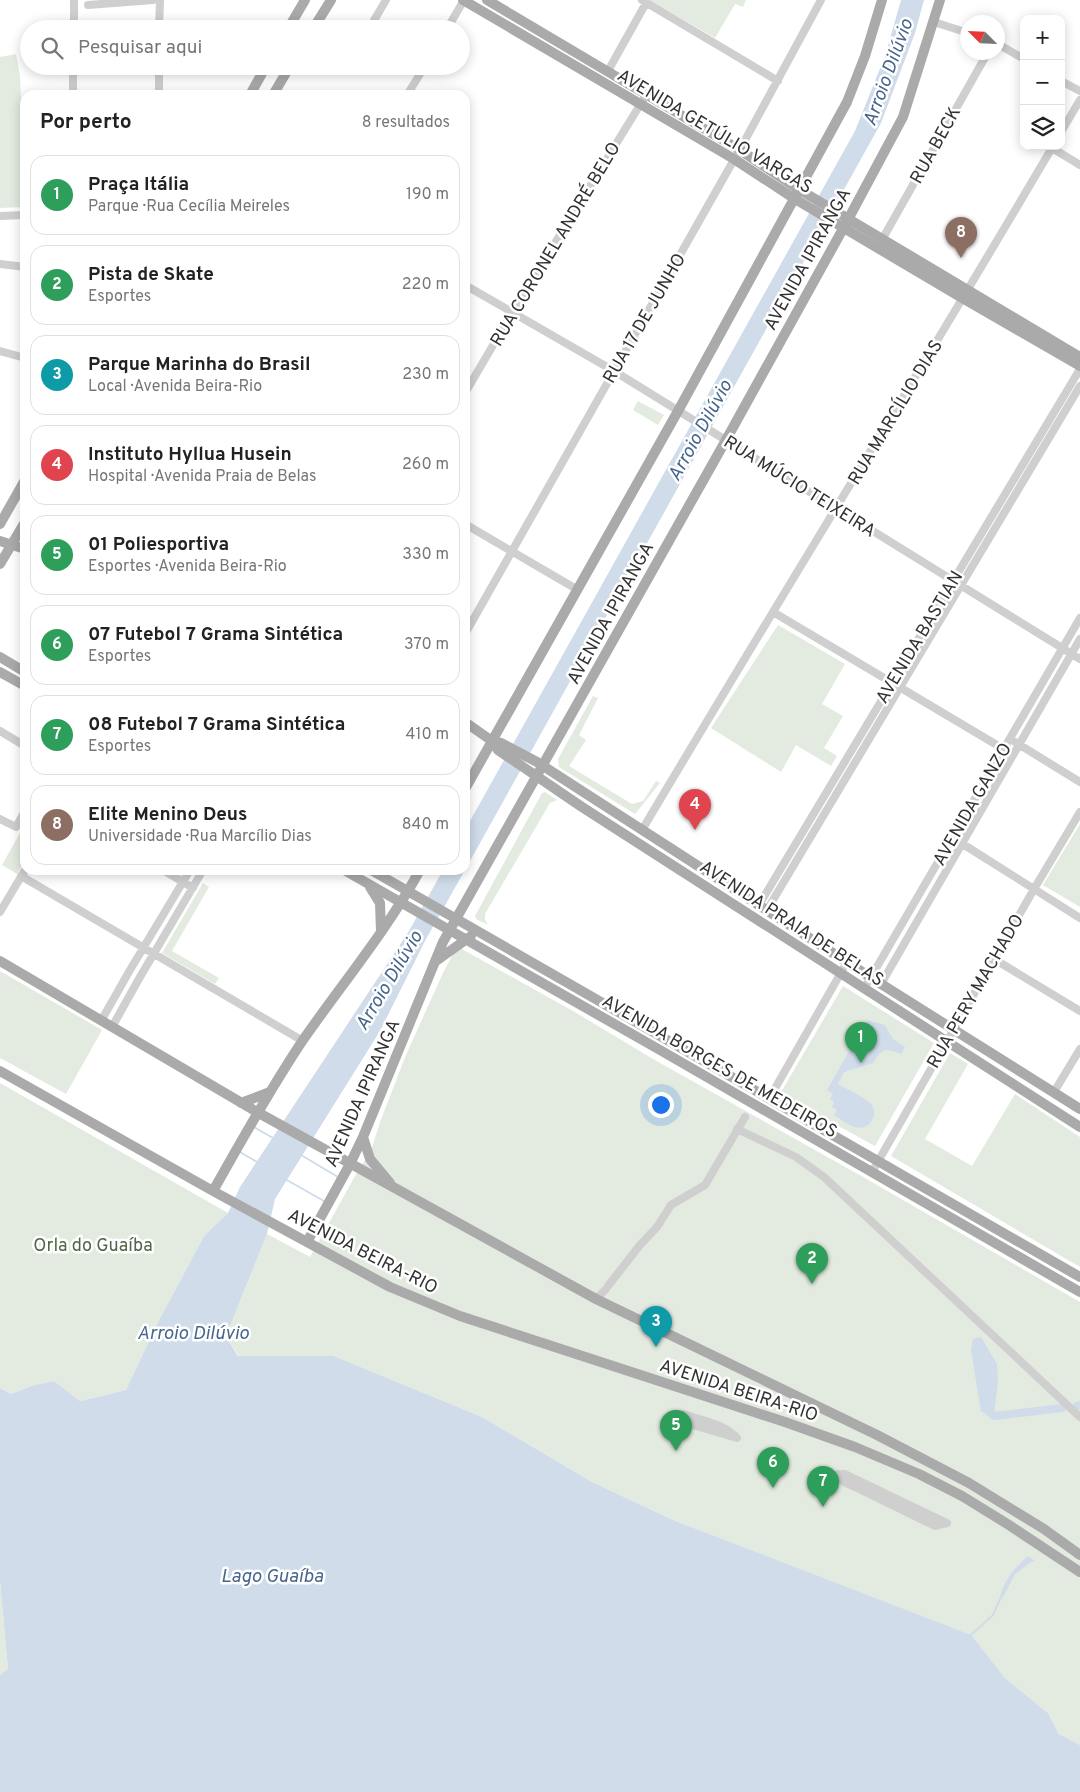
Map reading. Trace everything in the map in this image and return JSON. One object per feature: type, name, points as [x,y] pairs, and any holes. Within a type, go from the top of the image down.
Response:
[{"type":"main road","points":[[293,20],[305,0]]},
{"type":"main road","points":[[319,20],[331,0]]},
{"type":"main road","name":"AVENIDA GETÚLIO VARGAS","points":[[464,0],[734,160],[836,217],[966,295],[1080,367]]},
{"type":"main road","name":"AVENIDA GETÚLIO VARGAS","points":[[486,0],[740,150],[802,197]]},
{"type":"main road","points":[[470,782],[497,745],[578,590],[682,414],[802,197],[847,102],[865,56],[882,0]]},
{"type":"main road","name":"AVENIDA IPIRANGA","points":[[307,1242],[363,1137],[450,930],[536,768],[552,749],[721,437],[846,223],[903,117],[940,0]]},
{"type":"main road","points":[[253,90],[261,75]]},
{"type":"main road","points":[[276,90],[285,75]]},
{"type":"main road","name":"AVENIDA GETÚLIO VARGAS","points":[[846,223],[883,238],[966,295],[1080,356]]},
{"type":"main road","points":[[0,524],[20,489]]},
{"type":"main road","points":[[0,564],[20,531]]},
{"type":"main road","points":[[0,541],[20,547]]},
{"type":"main road","points":[[0,657],[20,669]]},
{"type":"main road","points":[[0,672],[20,683]]},
{"type":"main road","name":"AVENIDA PRAIA DE BELAS","points":[[470,726],[497,745],[536,768],[562,778],[870,977],[1080,1109]]},
{"type":"main road","points":[[552,749],[556,770],[562,778]]},
{"type":"main road","name":"AVENIDA PRAIA DE BELAS","points":[[536,768],[582,807],[1080,1128]]},
{"type":"main road","name":"AVENIDA BORGES DE MEDEIROS","points":[[353,875],[1080,1292]]},
{"type":"main road","name":"AVENIDA BORGES DE MEDEIROS","points":[[380,875],[1080,1277]]},
{"type":"main road","points":[[213,1191],[257,1112],[303,1041],[381,931],[406,905],[418,875]]},
{"type":"main road","points":[[368,884],[380,903],[381,931]]},
{"type":"main road","points":[[435,962],[465,938],[480,932]]},
{"type":"main road","name":"AVENIDA BEIRA-RIO","points":[[0,961],[269,1119],[350,1164],[596,1299],[876,1435],[969,1483],[1044,1529],[1080,1554]]},
{"type":"main road","name":"AVENIDA BEIRA-RIO","points":[[0,1071],[213,1191],[390,1287],[460,1316],[855,1446],[919,1474],[962,1496],[1080,1572]]},
{"type":"main road","points":[[241,1102],[270,1092]]},
{"type":"main road","points":[[363,1137],[370,1158],[394,1188]]},
{"type":"street","points":[[74,0],[74,20]]},
{"type":"street","points":[[88,5],[153,0]]},
{"type":"street","points":[[159,20],[160,0]]},
{"type":"street","points":[[374,20],[386,0]]},
{"type":"street","points":[[452,20],[464,0]]},
{"type":"street","name":"RUA 17 DE JUNHO","points":[[470,625],[740,150],[821,0]]},
{"type":"street","points":[[608,71],[644,1],[778,81]]},
{"type":"street","points":[[934,22],[960,30]]},
{"type":"street","points":[[1005,48],[1020,57]]},
{"type":"street","name":"RUA BECK","points":[[883,238],[983,60]]},
{"type":"street","points":[[73,75],[73,90]]},
{"type":"street","points":[[158,90],[159,75]]},
{"type":"street","points":[[410,90],[419,75]]},
{"type":"street","points":[[1065,82],[1080,91]]},
{"type":"street","name":"RUA CORONEL ANDRÉ BELO","points":[[470,384],[646,94]]},
{"type":"street","points":[[1065,125],[1080,100]]},
{"type":"street","name":"RUA MARCÍLIO DIAS","points":[[642,830],[966,295],[1050,150]]},
{"type":"street","points":[[1057,150],[1080,165]]},
{"type":"street","points":[[0,216],[20,215]]},
{"type":"street","points":[[0,264],[20,266]]},
{"type":"street","name":"RUA MÚCIO TEIXEIRA","points":[[470,288],[614,371],[1080,659]]},
{"type":"street","points":[[0,351],[20,357]]},
{"type":"street","name":"AVENIDA BASTIAN","points":[[763,908],[800,837],[848,755],[1080,367]]},
{"type":"street","name":"AVENIDA BASTIAN","points":[[763,908],[808,842],[1080,386]]},
{"type":"street","points":[[1031,448],[1040,454]]},
{"type":"street","points":[[470,527],[578,590]]},
{"type":"street","points":[[773,612],[1013,755]]},
{"type":"street","name":"AVENIDA GANZO","points":[[864,989],[1080,618]]},
{"type":"street","name":"AVENIDA GANZO","points":[[881,984],[1080,639]]},
{"type":"street","points":[[0,731],[20,743]]},
{"type":"street","points":[[1010,739],[1080,782]]},
{"type":"street","points":[[848,755],[857,760]]},
{"type":"street","name":"RUA PERY MACHADO","points":[[872,1172],[1080,812]]},
{"type":"street","points":[[0,819],[16,827],[20,820]]},
{"type":"street","points":[[800,837],[808,842]]},
{"type":"street","points":[[952,837],[1080,918]]},
{"type":"street","points":[[0,912],[22,875]]},
{"type":"street","points":[[26,875],[153,954],[303,1041]]},
{"type":"street","points":[[171,875],[193,888]]},
{"type":"street","points":[[101,1021],[187,875]]},
{"type":"street","points":[[112,1027],[201,875]]},
{"type":"street","points":[[913,904],[924,910]]},
{"type":"street","points":[[994,959],[1080,1011]]},
{"type":"street","points":[[769,1098],[847,962]]},
{"type":"street","points":[[130,970],[140,977]]},
{"type":"street","points":[[1054,1092],[1080,1050]]},
{"type":"street","points":[[596,1299],[657,1227],[671,1205],[705,1185],[746,1115],[750,1102]]},
{"type":"street","points":[[737,1129],[796,1156],[824,1177],[1080,1417]]},
{"type":"street","points":[[683,1414],[723,1428],[732,1432],[737,1438],[696,1426],[682,1416],[683,1414]]},
{"type":"street","points":[[838,1474],[845,1474],[946,1523],[935,1526],[844,1482],[838,1474]]},
{"type":"green space","points":[[650,0],[746,0],[743,7],[735,4],[715,38]]},
{"type":"green space","points":[[16,54],[20,76],[20,207],[0,208],[0,57]]},
{"type":"green space","points":[[638,401],[664,415],[658,425],[633,410]]},
{"type":"green space","points":[[778,625],[845,664],[822,704],[843,716],[824,748],[837,756],[831,766],[796,745],[781,772],[711,728]]},
{"type":"green space","points":[[593,696],[598,698],[579,735],[586,740],[569,766],[632,804],[643,801],[656,781],[660,783],[635,814],[559,767],[558,759]]},
{"type":"green space","points":[[545,792],[557,800],[550,803],[485,914],[485,920],[488,925],[476,919],[475,916],[542,793]]},
{"type":"green space","points":[[1080,824],[1080,907],[1043,885]]},
{"type":"green space","points":[[20,833],[20,869],[17,874],[2,865]]},
{"type":"green space","points":[[203,883],[209,887],[172,951],[219,978],[215,984],[162,953]]},
{"type":"green space","points":[[460,948],[1080,1302],[1080,1745],[1059,1734],[1048,1713],[1005,1678],[970,1635],[673,1520],[592,1482],[482,1417],[334,1356],[239,1356],[227,1338],[230,1326],[267,1234],[310,1257],[371,1151],[406,1055],[443,973],[454,952]]},
{"type":"green space","points":[[0,971],[102,1030],[66,1094],[0,1058]]},
{"type":"green space","points":[[843,986],[934,1043],[875,1146],[780,1094]]},
{"type":"green space","points":[[950,1053],[968,1064],[925,1139],[972,1166],[1015,1094],[1080,1137],[1080,1267],[891,1156]]},
{"type":"green space","name":"Orla do Guaíba","points":[[0,1083],[228,1213],[204,1236],[156,1326],[126,1390],[80,1401],[54,1381],[34,1385],[11,1394],[0,1388]]},
{"type":"green space","points":[[0,1582],[8,1669],[0,1675]]},
{"type":"water","name":"Arroio Dilúvio","points":[[901,0],[924,0],[915,33],[881,123],[470,861],[470,821],[855,131],[885,56]]},
{"type":"water","name":"Lago Guaíba","points":[[440,875],[462,875],[426,939],[380,1031],[275,1199],[267,1234],[230,1326],[227,1338],[238,1356],[334,1356],[482,1417],[592,1482],[673,1520],[971,1635],[1005,1678],[1048,1713],[1059,1734],[1080,1745],[1080,1792],[0,1792],[0,1675],[8,1669],[0,1582],[0,1388],[11,1394],[34,1385],[54,1381],[80,1401],[126,1390],[156,1326],[204,1236],[228,1213],[240,1187],[409,931]]},
{"type":"water","points":[[867,1020],[885,1025],[893,1039],[905,1047],[901,1054],[887,1050],[879,1054],[873,1063],[844,1072],[838,1084],[866,1099],[874,1109],[874,1115],[868,1125],[858,1128],[834,1115],[837,1110],[832,1107],[834,1102],[830,1099],[833,1094],[827,1090],[850,1050],[855,1051],[860,1047],[860,1041],[857,1039]]},
{"type":"water","points":[[981,1337],[997,1364],[998,1380],[994,1416],[981,1412],[971,1350],[973,1339]]},
{"type":"water","points":[[1028,1556],[1035,1561],[1015,1574],[1002,1599],[1000,1597],[1007,1579]]},
{"type":"waterway","points":[[254,1127],[273,1138]]},
{"type":"waterway","points":[[240,1152],[257,1162]]},
{"type":"waterway","points":[[301,1155],[338,1177]]},
{"type":"waterway","points":[[285,1179],[324,1201]]},
{"type":"waterway","points":[[988,1411],[994,1416],[1062,1408]]},
{"type":"waterway","points":[[971,1635],[993,1615],[1001,1597]]},
{"type":"place","name":"Elite Menino Deus","points":[[961,258]]},
{"type":"place","name":"Instituto Hyllua Husein","points":[[695,830]]},
{"type":"place","name":"Praça Itália","points":[[861,1063]]},
{"type":"place","name":"Pista de Skate","points":[[812,1284]]},
{"type":"place","name":"Parque Marinha do Brasil","points":[[656,1347]]},
{"type":"place","name":"01 Poliesportiva","points":[[676,1451]]},
{"type":"place","name":"07 Futebol 7 Grama Sintética","points":[[773,1488]]},
{"type":"place","name":"08 Futebol 7 Grama Sintética","points":[[823,1507]]}]
